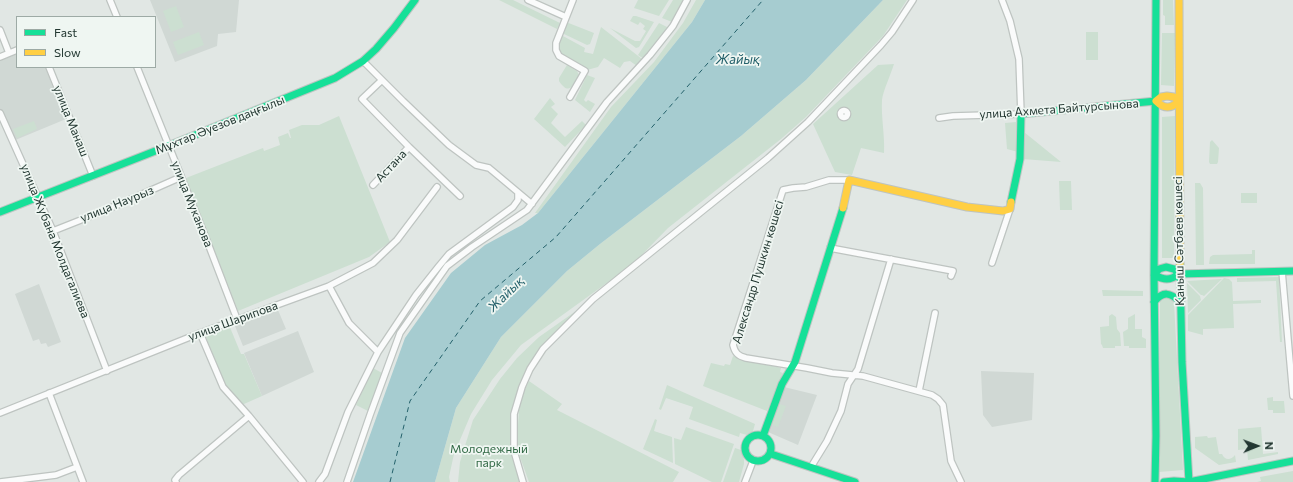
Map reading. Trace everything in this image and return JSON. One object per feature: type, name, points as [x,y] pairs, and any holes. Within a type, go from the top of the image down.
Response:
[{"type":"main road","name":"Мұхтар Әуезов даңғылы","points":[[0,212],[335,78],[364,61],[394,28],[415,0]]},
{"type":"main road","name":"Қаныш Сәтбаев көшесі","points":[[1155,482],[1156,436],[1154,275],[1156,0]]},
{"type":"main road","name":"Қаныш Сәтбаев көшесі","points":[[1179,0],[1179,274],[1185,437],[1189,482]]},
{"type":"main road","name":"улица Ахмета Байтурсынова","points":[[1021,114],[1156,101],[1161,97],[1167,96],[1174,97],[1179,101]]},
{"type":"main road","points":[[1156,101],[1161,106],[1168,108],[1174,106],[1179,101]]},
{"type":"main road","points":[[763,436],[782,384],[795,362],[842,211],[849,180],[967,207],[1003,211],[1010,209],[1020,159],[1021,114]]},
{"type":"main road","points":[[1179,274],[1174,269],[1166,267],[1159,269],[1154,275],[1167,280],[1174,278],[1179,274],[1293,271]]},
{"type":"main road","points":[[1154,302],[1158,296],[1164,294],[1174,295],[1180,302]]},
{"type":"main road","points":[[753,436],[763,436],[769,440],[771,445],[770,454],[764,461],[753,461],[746,455],[744,446],[753,436]]},
{"type":"main road","points":[[770,454],[855,482]]},
{"type":"main road","points":[[1164,482],[1179,480],[1189,482],[1293,461]]},
{"type":"street","points":[[110,0],[115,16]]},
{"type":"street","points":[[528,0],[566,17]]},
{"type":"street","points":[[570,97],[585,71],[559,56],[556,50],[556,43],[573,0]]},
{"type":"street","points":[[347,482],[400,333],[447,266],[472,247],[527,210],[607,102],[650,55],[673,26],[687,0]]},
{"type":"street","points":[[523,482],[514,451],[514,414],[522,387],[530,369],[543,349],[593,299],[768,158],[808,122],[881,45],[892,32],[913,0]]},
{"type":"street","points":[[1002,0],[1010,21],[1019,59],[1021,114]]},
{"type":"street","points":[[0,30],[9,54]]},
{"type":"street","points":[[0,57],[16,50]]},
{"type":"street","points":[[364,61],[449,145],[476,165],[489,168],[532,204]]},
{"type":"street","name":"улица Манаш","points":[[49,68],[92,176]]},
{"type":"street","name":"улица Муканова","points":[[137,68],[237,319]]},
{"type":"street","points":[[382,80],[362,99],[460,196]]},
{"type":"street","name":"улица Ахмета Байтурсынова","points":[[939,118],[953,116],[1021,114]]},
{"type":"street","name":"улица Жубана Молдагалиева","points":[[0,116],[53,231],[107,371]]},
{"type":"street","name":"Астана","points":[[373,185],[409,147]]},
{"type":"street","name":"улица Наурыз","points":[[53,231],[113,207],[181,177]]},
{"type":"street","name":"Александр Пушкин көшесі","points":[[792,366],[740,357],[736,353],[733,345],[783,190],[806,187],[829,180],[849,180]]},
{"type":"street","name":"улица Шарипова","points":[[0,413],[200,333],[329,286],[373,263],[397,240],[437,187]]},
{"type":"street","points":[[319,482],[325,474],[348,412],[378,352],[416,295],[444,260],[513,207],[518,200],[518,192]]},
{"type":"street","points":[[992,263],[1010,209]]},
{"type":"street","points":[[830,248],[953,271],[951,276]]},
{"type":"street","points":[[811,467],[827,441],[841,411],[848,384],[860,364],[891,259]]},
{"type":"street","points":[[1282,271],[1293,396]]},
{"type":"street","points":[[329,286],[349,323],[378,352]]},
{"type":"street","points":[[919,391],[935,313]]},
{"type":"street","points":[[200,333],[222,387],[250,416],[303,482]]},
{"type":"street","points":[[792,366],[832,373],[863,376],[919,391],[932,395],[938,399],[942,405],[952,461],[961,482]]},
{"type":"street","points":[[49,393],[83,482]]},
{"type":"street","points":[[176,481],[179,475],[250,416]]},
{"type":"street","points":[[745,482],[753,461]]},
{"type":"street","points":[[0,482],[56,475],[77,468]]},
{"type":"shaded area","points":[[150,0],[239,0],[236,32],[218,34],[217,46],[175,62]]},
{"type":"shaded area","points":[[16,54],[16,68],[45,68],[66,119],[13,141],[0,108],[0,61]]},
{"type":"shaded area","points":[[39,284],[61,342],[48,347],[46,343],[41,344],[39,339],[33,341],[15,294]]},
{"type":"shaded area","points":[[278,310],[286,329],[243,346],[235,326]]},
{"type":"shaded area","points":[[298,331],[314,372],[262,396],[244,353]]},
{"type":"shaded area","points":[[981,371],[1034,373],[1032,420],[992,427],[983,415]]},
{"type":"shaded area","points":[[784,387],[817,395],[798,445],[768,432]]},
{"type":"green space","points":[[499,0],[513,0],[560,23],[557,29]]},
{"type":"green space","points":[[638,0],[669,0],[659,16],[634,8]]},
{"type":"green space","points":[[673,0],[686,0],[672,22],[662,18]]},
{"type":"green space","points":[[696,0],[705,0],[692,22],[538,213],[535,213],[611,107],[654,62],[683,23]]},
{"type":"green space","points":[[883,0],[907,0],[883,36],[806,117],[781,139],[668,228],[633,264],[521,345],[492,380],[471,414],[454,454],[449,477],[450,482],[435,482],[456,408],[501,337],[567,271],[741,136],[806,80]]},
{"type":"green space","points":[[1163,0],[1173,0],[1174,25],[1165,25]]},
{"type":"green space","points":[[176,6],[184,27],[171,32],[163,11]]},
{"type":"green space","points":[[633,16],[654,22],[639,47],[636,48],[610,28],[635,41],[640,41],[646,31],[643,29],[645,26],[640,22],[638,25],[630,21]]},
{"type":"green space","points":[[566,22],[594,33],[590,44],[587,45],[564,34],[563,32]]},
{"type":"green space","points":[[659,23],[669,28],[644,59],[638,55]]},
{"type":"green space","points":[[601,27],[642,59],[637,66],[630,61],[624,62],[620,68],[604,58],[598,67],[587,70],[560,53],[559,44],[561,36],[563,36],[585,48],[584,52],[593,54]]},
{"type":"green space","points":[[199,32],[204,45],[178,55],[173,42]]},
{"type":"green space","points":[[1086,32],[1098,32],[1098,60],[1086,60]]},
{"type":"green space","points":[[1162,33],[1175,33],[1174,86],[1161,85]]},
{"type":"green space","points":[[894,64],[882,100],[884,153],[861,148],[852,175],[835,172],[813,124],[878,65]]},
{"type":"green space","points":[[567,65],[577,71],[579,75],[573,86],[568,89],[562,86],[559,81],[559,78]]},
{"type":"green space","points":[[587,75],[595,78],[584,100],[586,102],[588,100],[595,104],[590,112],[575,100]]},
{"type":"green space","points":[[550,98],[555,104],[551,107],[558,114],[551,123],[565,137],[582,121],[586,125],[565,147],[534,119]]},
{"type":"green space","points":[[339,116],[390,242],[369,257],[238,311],[186,178],[263,148],[264,151],[280,145],[278,137],[288,133],[291,138],[289,130],[302,125],[319,125]]},
{"type":"green space","points":[[1175,116],[1174,258],[1162,258],[1162,117]]},
{"type":"green space","points":[[34,121],[37,129],[17,138],[13,129]]},
{"type":"green space","points":[[1016,122],[1018,152],[1007,149],[1005,123]]},
{"type":"green space","points":[[1024,132],[1061,162],[1023,159]]},
{"type":"green space","points":[[1212,140],[1219,148],[1217,164],[1210,164],[1209,162],[1210,142]]},
{"type":"green space","points":[[1059,181],[1071,181],[1072,210],[1060,210]]},
{"type":"green space","points":[[1195,183],[1200,183],[1203,188],[1204,265],[1196,265]]},
{"type":"green space","points":[[1241,193],[1257,193],[1257,203],[1241,203]]},
{"type":"green space","points":[[1252,250],[1255,250],[1255,264],[1209,264],[1210,257],[1213,255],[1252,254]]},
{"type":"green space","points":[[1279,277],[1282,342],[1280,342],[1276,281],[1237,282],[1237,278]]},
{"type":"green space","points":[[1224,278],[1229,279],[1232,282],[1233,301],[1261,300],[1261,303],[1233,304],[1234,328],[1203,329],[1203,335],[1188,331],[1188,315]]},
{"type":"green space","points":[[1222,279],[1204,296],[1201,295],[1187,281]]},
{"type":"green space","points":[[1187,283],[1200,296],[1201,300],[1188,313]]},
{"type":"green space","points":[[1102,290],[1143,291],[1143,296],[1103,296]]},
{"type":"green space","points":[[1167,298],[1172,300],[1174,303],[1183,470],[1159,472],[1160,301]]},
{"type":"green space","name":"Молодежный парк","points":[[593,299],[553,340],[530,369],[517,405],[514,451],[523,482],[458,482],[460,462],[473,420],[500,379],[517,358],[539,337]]},
{"type":"green space","points":[[1112,314],[1116,317],[1117,329],[1120,333],[1121,346],[1115,346],[1115,348],[1103,348],[1101,344],[1100,327],[1109,326],[1109,316]]},
{"type":"green space","points":[[1135,314],[1135,329],[1142,329],[1142,337],[1146,339],[1146,348],[1129,348],[1129,346],[1124,346],[1123,332],[1128,329],[1128,318]]},
{"type":"green space","points":[[229,325],[241,354],[244,354],[262,396],[241,405],[226,386],[205,335]]},
{"type":"green space","points":[[733,356],[781,368],[780,372],[783,373],[767,411],[703,386],[711,363],[724,366],[725,364],[730,365]]},
{"type":"green space","points":[[373,368],[382,373],[368,411],[356,405]]},
{"type":"green space","points":[[529,381],[562,404],[557,410],[679,472],[673,482],[529,482],[519,454],[517,440],[519,410],[522,395]]},
{"type":"green space","points":[[667,385],[755,424],[753,431],[747,435],[740,433],[739,437],[689,419],[693,407],[666,398],[661,410],[659,409]]},
{"type":"green space","points":[[1273,397],[1273,401],[1284,401],[1285,413],[1273,413],[1273,410],[1268,410],[1267,398]]},
{"type":"green space","points":[[779,404],[786,406],[778,427],[771,424]]},
{"type":"green space","points":[[655,419],[657,420],[654,431],[672,437],[673,463],[643,449]]},
{"type":"green space","points":[[686,427],[734,444],[721,482],[712,482],[675,464],[674,438],[681,440]]},
{"type":"green space","points":[[1261,427],[1263,454],[1278,452],[1278,454],[1248,460],[1247,449],[1238,450],[1238,429]]},
{"type":"green space","points":[[1207,436],[1208,438],[1216,437],[1219,454],[1222,454],[1226,459],[1232,458],[1235,455],[1236,462],[1219,465],[1195,448],[1195,437]]},
{"type":"green space","points":[[735,448],[741,450],[744,460],[739,482],[723,482]]},
{"type":"green space","points":[[1293,471],[1293,482],[1257,482],[1261,481],[1260,477]]},
{"type":"water","name":"Жайық","points":[[705,0],[883,0],[806,80],[741,136],[567,271],[501,337],[456,408],[435,482],[353,482],[405,338],[451,273],[485,245],[522,225],[538,213],[692,22]]},
{"type":"ferry route","points":[[390,482],[410,401],[480,301],[556,237],[763,0]]},
{"type":"traffic: fast","points":[[0,212],[335,78],[363,61],[376,49],[415,0]]},
{"type":"traffic: fast","points":[[1155,482],[1156,436],[1154,275],[1156,0]]},
{"type":"traffic: fast","points":[[1011,202],[1020,159],[1021,114],[1156,101]]},
{"type":"traffic: fast","points":[[763,436],[782,384],[795,362],[843,208]]},
{"type":"traffic: fast","points":[[1180,265],[1182,362],[1189,482]]},
{"type":"traffic: fast","points":[[1166,267],[1174,269],[1179,274],[1173,278],[1167,279],[1154,275],[1159,269],[1166,267]]},
{"type":"traffic: fast","points":[[1179,274],[1293,271]]},
{"type":"traffic: fast","points":[[1154,302],[1160,296],[1167,294],[1173,296],[1180,302]]},
{"type":"traffic: fast","points":[[758,435],[768,438],[771,448],[768,458],[758,461],[748,458],[745,448],[748,438],[758,435]]},
{"type":"traffic: fast","points":[[771,454],[855,482]]},
{"type":"traffic: fast","points":[[1164,482],[1189,482],[1293,461]]},
{"type":"traffic: slow","points":[[1179,0],[1180,265]]},
{"type":"traffic: slow","points":[[1167,96],[1174,97],[1179,101],[1170,107],[1162,106],[1156,101],[1161,97],[1167,96]]},
{"type":"traffic: slow","points":[[843,208],[849,180],[967,207],[1003,211],[1010,209],[1011,202]]}]
